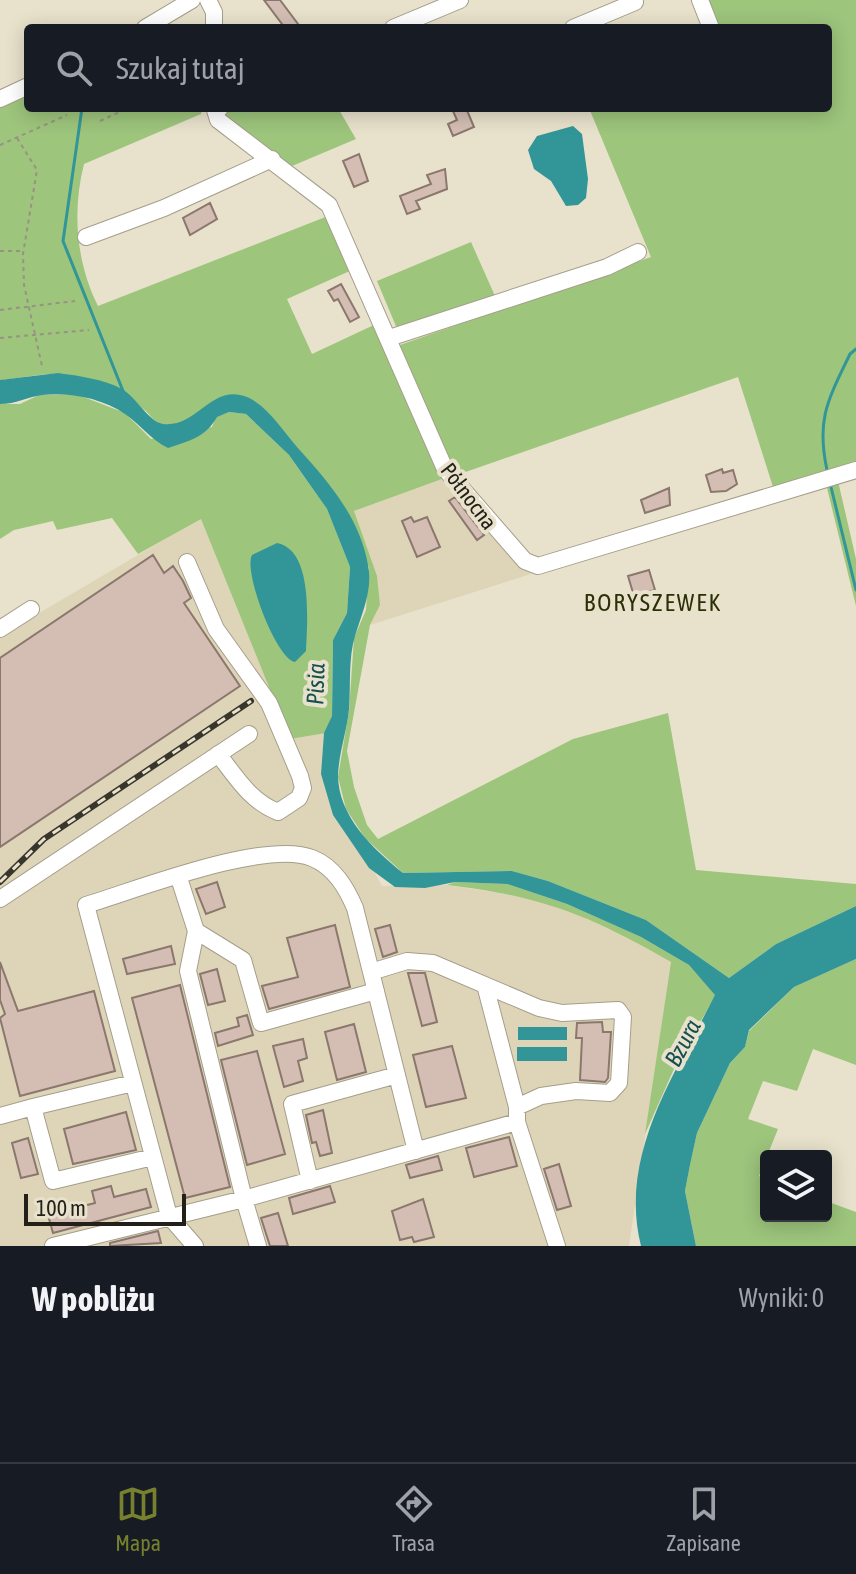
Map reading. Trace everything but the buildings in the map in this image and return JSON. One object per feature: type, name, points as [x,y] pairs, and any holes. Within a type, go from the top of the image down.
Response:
[{"type":"street","points":[[152,24],[192,0]]},
{"type":"street","points":[[208,0],[214,12],[214,24]]},
{"type":"street","points":[[403,24],[460,0]]},
{"type":"street","points":[[700,0],[709,24]]},
{"type":"street","points":[[583,24],[635,2]]},
{"type":"street","points":[[0,99],[24,88]]},
{"type":"street","name":"Północna","points":[[217,112],[218,120],[329,205],[445,469],[499,535],[532,565],[614,544],[856,470]]},
{"type":"street","points":[[86,237],[178,202],[272,159]]},
{"type":"street","points":[[389,338],[607,267],[638,252]]},
{"type":"street","points":[[187,562],[216,629],[275,715],[300,776],[303,788],[299,798],[278,812],[262,805],[253,799],[218,754]]},
{"type":"street","points":[[0,629],[31,609]]},
{"type":"street","points":[[0,899],[249,734]]},
{"type":"street","points":[[195,1246],[169,1216],[86,905],[245,857],[277,854],[310,857],[346,887],[416,1151]]},
{"type":"street","points":[[179,878],[196,931],[188,971],[258,1246]]},
{"type":"street","points":[[196,931],[243,960],[261,1023],[376,991]]},
{"type":"street","points":[[53,1246],[244,1199],[416,1151],[517,1114],[541,1096],[576,1091],[610,1093],[619,1083],[623,1017],[618,1010],[562,1013],[539,1008],[433,963],[407,961],[371,972]]},
{"type":"street","points":[[485,985],[517,1114],[557,1246]]},
{"type":"street","points":[[310,1181],[292,1104],[397,1075]]},
{"type":"street","points":[[0,1116],[133,1083]]},
{"type":"street","points":[[33,1107],[53,1181],[153,1157]]},
{"type":"path","points":[[100,121],[119,112]]},
{"type":"path","points":[[0,145],[67,115]]},
{"type":"path","points":[[17,138],[37,170],[23,251],[29,307],[42,366]]},
{"type":"path","points":[[0,251],[23,251]]},
{"type":"path","points":[[0,310],[75,301]]},
{"type":"path","points":[[0,338],[89,330]]},
{"type":"shaded area","points":[[442,479],[531,574],[370,625],[380,605],[354,511]]},
{"type":"shaded area","points":[[201,518],[290,739],[324,733],[321,774],[382,886],[447,885],[533,898],[611,928],[671,962],[629,1246],[0,1246],[0,636]]},
{"type":"green space","points":[[704,0],[856,0],[856,464],[774,490],[738,377],[454,476],[397,346],[651,257],[591,112],[832,112],[832,24],[713,24]]},
{"type":"green space","points":[[24,96],[24,112],[201,112],[84,164],[78,200],[78,236],[85,272],[98,306],[328,216],[352,270],[287,299],[312,354],[376,324],[442,479],[354,511],[377,576],[380,605],[370,625],[347,751],[354,787],[367,825],[378,839],[573,739],[668,713],[696,870],[856,884],[856,906],[776,944],[729,978],[646,920],[548,881],[512,871],[403,873],[365,838],[346,809],[338,777],[349,711],[354,638],[366,610],[369,567],[258,404],[228,397],[218,400],[190,419],[164,425],[140,407],[61,374],[0,380],[0,106]]},
{"type":"green space","points":[[340,112],[356,139],[292,166],[221,113]]},
{"type":"green space","points":[[471,242],[495,296],[398,331],[377,281]]},
{"type":"green space","points":[[76,394],[125,413],[151,439],[212,427],[216,417],[229,412],[246,414],[289,455],[327,509],[350,567],[347,613],[333,640],[332,716],[326,733],[290,739],[201,519],[138,554],[112,518],[57,530],[53,521],[14,530],[0,539],[0,404],[20,404],[39,395]]},
{"type":"green space","points":[[838,481],[856,559],[856,606],[826,484]]},
{"type":"green space","points":[[455,882],[507,884],[567,904],[641,937],[689,965],[716,995],[678,1060],[645,1134],[671,962],[615,932],[564,910],[510,895],[447,885]]},
{"type":"green space","points":[[856,959],[856,1065],[813,1049],[797,1091],[763,1081],[748,1119],[778,1129],[770,1150],[760,1150],[760,1222],[832,1222],[832,1203],[856,1212],[856,1246],[696,1246],[685,1191],[697,1133],[730,1063],[745,1047],[749,1031],[794,987]]},
{"type":"water","points":[[573,126],[582,134],[588,179],[586,198],[578,205],[566,206],[551,181],[534,169],[528,150],[537,136]]},
{"type":"water","points":[[58,373],[99,380],[122,389],[153,419],[163,424],[184,420],[219,398],[240,395],[248,398],[272,416],[341,501],[364,548],[369,583],[351,654],[349,709],[338,775],[340,790],[359,830],[403,873],[512,871],[548,881],[646,920],[729,978],[776,944],[856,906],[856,959],[794,987],[749,1030],[745,1047],[730,1063],[697,1133],[685,1191],[696,1246],[641,1246],[636,1212],[637,1179],[644,1147],[668,1084],[715,995],[689,965],[641,937],[567,904],[507,884],[455,882],[425,888],[395,887],[369,868],[333,815],[321,774],[324,733],[332,716],[333,640],[347,613],[350,567],[327,509],[289,455],[246,414],[229,412],[217,417],[202,434],[168,448],[116,408],[96,400],[52,394],[0,404],[0,380]]},
{"type":"water","points":[[277,543],[289,549],[297,559],[306,590],[306,651],[295,662],[287,657],[271,631],[252,578],[252,555]]},
{"type":"water","points":[[518,1027],[567,1027],[567,1040],[518,1040]]},
{"type":"water","points":[[517,1047],[567,1047],[567,1061],[517,1061]]},
{"type":"waterway","points":[[81,112],[63,241],[123,391]]},
{"type":"waterway","points":[[827,470],[823,437],[826,410],[850,354],[856,349]]},
{"type":"waterway","points":[[831,487],[856,590]]},
{"type":"railway","points":[[0,882],[44,839],[251,701]]},
{"type":"district","name":"BORYSZEWEK","points":[[653,603]]},
{"type":"water label","name":"Pisia","points":[[316,684]]},
{"type":"water label","name":"Bzura","points":[[683,1043]]}]
